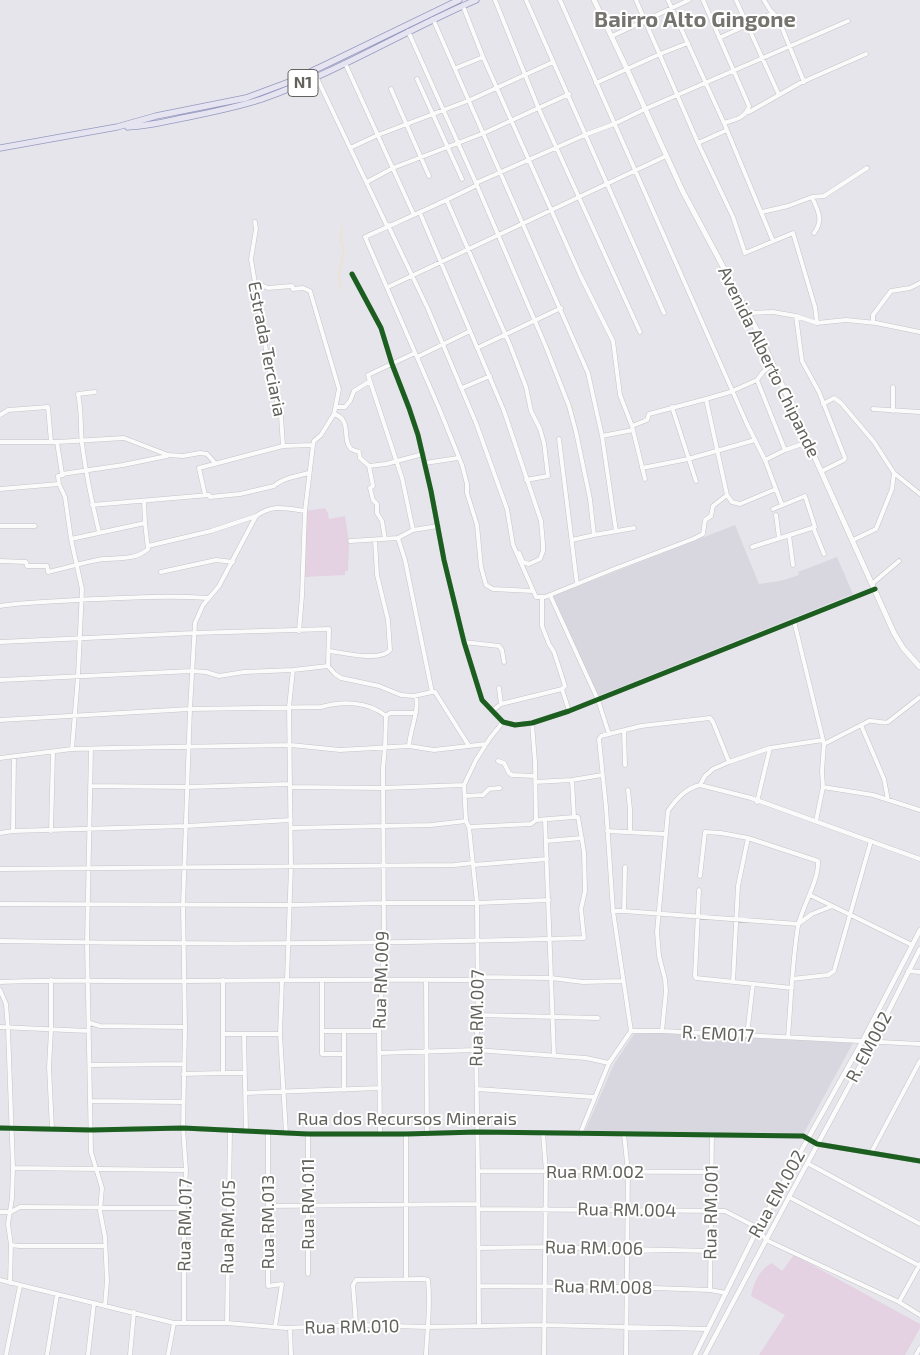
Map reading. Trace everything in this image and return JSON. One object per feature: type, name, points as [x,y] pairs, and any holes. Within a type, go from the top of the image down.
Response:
[{"type":"highway","name":"N1","points":[[0,148],[117,127],[165,114],[246,98],[327,64],[459,0]]},
{"type":"highway","name":"N1","points":[[117,127],[143,126],[240,105],[292,88],[476,0]]},
{"type":"main road","name":"Avenida Alberto Chipande","points":[[594,0],[699,224],[750,313],[894,633],[903,648],[920,667]]},
{"type":"street","points":[[495,0],[538,107],[640,332]]},
{"type":"street","points":[[526,0],[664,313]]},
{"type":"street","points":[[560,0],[732,391],[765,460],[782,505]]},
{"type":"street","points":[[636,0],[698,143],[733,217],[745,253],[793,233],[815,306],[817,323]]},
{"type":"street","points":[[668,0],[724,123],[774,241]]},
{"type":"street","points":[[612,36],[689,0]]},
{"type":"street","points":[[703,0],[735,70],[749,106],[747,113]]},
{"type":"street","points":[[736,0],[779,95]]},
{"type":"street","points":[[764,0],[772,13],[778,18],[804,82]]},
{"type":"street","points":[[463,6],[483,57],[581,277],[613,340],[620,395],[632,428],[645,479]]},
{"type":"street","points":[[719,38],[772,13]]},
{"type":"street","points":[[434,19],[588,373],[602,436],[616,531]]},
{"type":"street","points":[[532,591],[493,589],[486,585],[481,566],[478,526],[467,493],[465,477],[388,287],[365,237],[447,201],[501,172],[848,21]]},
{"type":"street","points":[[408,31],[498,235],[569,406],[592,514],[594,535]]},
{"type":"street","points":[[596,83],[688,43]]},
{"type":"street","points":[[724,123],[742,117],[804,82],[866,54]]},
{"type":"street","points":[[456,68],[483,57]]},
{"type":"street","points":[[350,148],[378,135],[470,100],[553,62]]},
{"type":"street","points":[[345,63],[414,215]]},
{"type":"street","points":[[316,76],[413,275],[444,345],[507,509],[515,551],[536,597],[542,598],[550,595],[703,534],[705,520],[711,516],[713,506],[727,495]]},
{"type":"street","points":[[417,79],[462,179]]},
{"type":"street","points":[[391,89],[429,176]]},
{"type":"street","points":[[367,182],[393,168],[484,133],[569,94]]},
{"type":"street","points":[[698,143],[727,130]]},
{"type":"street","points":[[388,287],[666,156]]},
{"type":"street","points":[[762,212],[824,196],[867,168]]},
{"type":"street","points":[[812,198],[820,217],[818,227],[814,233]]},
{"type":"street","points":[[447,201],[506,335],[526,387],[531,412],[540,429],[548,476],[526,480]]},
{"type":"street","points":[[420,213],[504,411],[541,521],[543,552],[540,560],[529,564],[523,562],[519,553],[515,551]]},
{"type":"street","name":"Estrada Terciaria","points":[[254,222],[256,229],[251,259],[271,380],[280,416],[283,446]]},
{"type":"street","points":[[352,274],[381,328],[426,463],[444,560],[464,642],[482,700],[503,722],[515,725],[532,723],[569,711],[875,589]]},
{"type":"street","points":[[254,282],[268,288],[292,286],[293,289],[303,288],[310,291],[338,382],[337,408],[313,445],[305,512],[299,631]]},
{"type":"street","points":[[873,322],[873,314],[891,291],[912,287],[920,283]]},
{"type":"street","points":[[477,348],[561,308]]},
{"type":"street","points":[[750,313],[773,312],[796,316],[817,323],[846,320],[873,322],[920,332]]},
{"type":"street","points":[[796,316],[802,361],[823,404],[844,458],[844,460],[822,471]]},
{"type":"street","points":[[413,530],[402,478],[368,375],[444,345],[470,331]]},
{"type":"street","points":[[602,436],[632,428],[647,420],[649,414],[732,391],[758,380],[763,372],[773,364]]},
{"type":"street","points":[[462,388],[490,376]]},
{"type":"street","points":[[758,380],[785,450]]},
{"type":"street","points":[[337,408],[348,404],[354,391],[370,381]]},
{"type":"street","points":[[893,387],[893,411]]},
{"type":"street","points":[[94,392],[78,394],[86,470],[99,532]]},
{"type":"street","points":[[823,404],[834,398],[841,403],[874,442],[894,473],[920,494]]},
{"type":"street","points":[[706,399],[727,495],[732,502],[740,504],[776,489]]},
{"type":"street","points":[[0,415],[8,410],[48,407],[51,442]]},
{"type":"street","points":[[672,407],[684,439],[688,459],[696,481]]},
{"type":"street","points":[[873,409],[920,412]]},
{"type":"street","points":[[334,414],[341,418],[344,423],[347,440],[352,449],[359,452],[360,458],[370,466],[374,483],[374,486],[370,488],[373,500],[377,504],[377,513],[382,521],[385,539]]},
{"type":"street","points":[[0,442],[57,442],[124,438],[168,456]]},
{"type":"street","points":[[559,439],[577,584]]},
{"type":"street","points":[[642,468],[688,459],[755,440]]},
{"type":"street","points":[[57,442],[62,474]]},
{"type":"street","points":[[765,460],[785,450],[808,442]]},
{"type":"street","points":[[205,495],[199,468],[283,446],[313,445]]},
{"type":"street","points":[[72,749],[82,589],[71,539],[65,497],[59,484],[58,476],[168,456],[200,453],[207,454],[216,463]]},
{"type":"street","points":[[370,466],[378,466],[423,454]]},
{"type":"street","points":[[426,463],[458,458]]},
{"type":"street","points":[[92,505],[205,495],[210,497],[240,494],[274,486],[277,482],[309,473]]},
{"type":"street","points":[[853,540],[876,529],[892,489],[894,473]]},
{"type":"street","points":[[0,490],[59,484]]},
{"type":"street","points":[[773,509],[805,496],[815,527],[813,527],[824,554]]},
{"type":"street","points":[[0,561],[26,562],[27,566],[47,566],[48,572],[102,560],[142,554],[148,549],[144,501]]},
{"type":"street","points":[[148,546],[219,529],[256,516],[267,509],[276,508],[305,512]]},
{"type":"street","points":[[776,515],[779,538]]},
{"type":"street","name":"Rua RM.017","points":[[184,1323],[184,1208],[186,1170],[183,1128],[185,1026],[183,905],[194,633],[197,616],[208,598],[219,586],[256,516]]},
{"type":"street","points":[[71,539],[145,523]]},
{"type":"street","points":[[0,526],[35,526]]},
{"type":"street","points":[[350,541],[398,538],[413,530],[438,526]]},
{"type":"street","points":[[752,547],[813,527]]},
{"type":"street","points":[[572,540],[634,528]]},
{"type":"street","points":[[789,535],[793,565]]},
{"type":"street","points":[[398,538],[406,565],[432,692]]},
{"type":"street","points":[[330,651],[362,656],[383,655],[390,650],[388,620],[377,575],[375,540]]},
{"type":"street","points":[[160,572],[216,560],[232,562]]},
{"type":"street","points":[[872,583],[899,561]]},
{"type":"street","points":[[550,595],[598,700],[609,734]]},
{"type":"street","points":[[0,606],[26,602],[135,596],[208,598]]},
{"type":"street","points":[[542,598],[542,626],[554,652],[563,679],[565,686],[562,689],[569,711]]},
{"type":"street","points":[[794,621],[824,742],[823,787],[816,821]]},
{"type":"street","points":[[0,642],[329,629],[329,669],[341,678],[380,686],[401,695],[416,696],[435,692],[470,746]]},
{"type":"street","points":[[464,642],[499,646],[502,650],[504,662]]},
{"type":"street","points":[[0,680],[192,671],[206,672],[219,676],[244,672],[328,666]]},
{"type":"street","points":[[287,980],[291,866],[291,745],[289,707],[292,670]]},
{"type":"street","points":[[499,688],[501,704]]},
{"type":"street","points":[[492,711],[501,704],[562,689]]},
{"type":"street","points":[[409,746],[416,713],[416,696]]},
{"type":"street","points":[[700,785],[712,769],[770,748],[824,742],[874,720],[886,724],[920,697]]},
{"type":"street","points":[[0,720],[190,708],[321,707],[337,703],[373,707],[386,716],[390,713],[416,713]]},
{"type":"street","name":"Rua RM.009","points":[[380,1134],[379,1053],[384,943],[383,768],[386,716]]},
{"type":"street","points":[[580,1134],[594,1097],[610,1063],[631,1031],[613,911],[599,739],[601,736],[641,726],[710,718],[714,722],[729,762]]},
{"type":"street","points":[[90,786],[290,785],[383,788],[464,785],[476,760],[503,722]]},
{"type":"street","points":[[532,723],[536,762],[536,820]]},
{"type":"street","points":[[861,725],[884,779],[888,800]]},
{"type":"street","points":[[624,731],[625,765]]},
{"type":"street","points":[[0,758],[53,753],[72,749],[291,745],[340,750],[409,746],[434,750],[486,744]]},
{"type":"street","points":[[757,802],[770,748]]},
{"type":"street","points":[[91,749],[87,943],[91,1152],[102,1188],[100,1207],[107,1281],[105,1305]]},
{"type":"street","points":[[51,831],[53,753]]},
{"type":"street","points":[[13,831],[14,756]]},
{"type":"street","points":[[498,761],[504,762],[509,773],[512,775],[535,776]]},
{"type":"street","points":[[535,782],[572,780],[602,775]]},
{"type":"street","points":[[572,780],[574,817]]},
{"type":"street","name":"Rua RM.007","points":[[464,785],[466,821],[469,827],[477,903],[478,1015],[476,1050],[479,1325]]},
{"type":"street","points":[[662,1031],[666,991],[657,932],[664,834],[668,810],[677,799],[692,787],[700,785],[757,802],[816,821],[920,859]]},
{"type":"street","points":[[823,787],[873,795],[920,810]]},
{"type":"street","points":[[465,796],[483,795],[489,789],[500,788]]},
{"type":"street","points":[[628,790],[630,831]]},
{"type":"street","points":[[0,941],[288,944],[477,942],[584,938],[581,909],[585,891],[582,838],[578,817],[536,820],[531,824],[469,827]]},
{"type":"street","points":[[0,833],[291,820]]},
{"type":"street","points":[[545,820],[554,1056]]},
{"type":"street","points":[[291,828],[431,825],[466,821]]},
{"type":"street","points":[[607,831],[664,834]]},
{"type":"street","points":[[700,876],[705,832],[748,838],[818,861],[810,895],[798,924],[788,1037]]},
{"type":"street","points":[[546,841],[582,838]]},
{"type":"street","points":[[733,982],[738,886],[748,838]]},
{"type":"street","points":[[792,979],[828,975],[834,971],[871,841]]},
{"type":"street","points":[[0,869],[454,865],[547,859]]},
{"type":"street","points":[[624,911],[625,867]]},
{"type":"street","points":[[700,890],[696,978],[792,988]]},
{"type":"street","points":[[810,895],[912,945]]},
{"type":"street","points":[[0,904],[290,905],[383,902],[477,903],[549,900]]},
{"type":"street","points":[[613,911],[736,918],[798,924],[812,914],[832,906]]},
{"type":"street","name":"Rua EM.002","points":[[695,1355],[805,1138],[862,1042],[920,930]]},
{"type":"street","name":"R. EM002","points":[[817,1144],[873,1042],[920,950]]},
{"type":"street","points":[[908,971],[920,972]]},
{"type":"street","points":[[0,982],[51,980],[184,982],[223,980],[551,978],[583,982],[622,981]]},
{"type":"street","points":[[51,980],[49,1067],[52,1129]]},
{"type":"street","points":[[223,980],[223,1073]]},
{"type":"street","points":[[282,980],[280,1034],[286,1133]]},
{"type":"street","points":[[322,980],[322,1054],[344,1054]]},
{"type":"street","points":[[426,980],[427,1134]]},
{"type":"street","points":[[747,1035],[753,984]]},
{"type":"street","points":[[0,990],[6,1004],[8,1029],[13,1168],[12,1198],[8,1224],[11,1245],[10,1283]]},
{"type":"street","points":[[478,1015],[598,1018]]},
{"type":"street","points":[[90,1023],[100,1026],[185,1026]]},
{"type":"street","points":[[0,1028],[89,1031]]},
{"type":"street","points":[[322,1031],[380,1031]]},
{"type":"street","points":[[344,1031],[344,1090]]},
{"type":"street","name":"R. EM017","points":[[631,1031],[920,1044]]},
{"type":"street","points":[[223,1034],[280,1034]]},
{"type":"street","points":[[244,1034],[246,1131]]},
{"type":"street","points":[[379,1053],[476,1050],[586,1058],[610,1063]]},
{"type":"street","points":[[871,1153],[920,1061]]},
{"type":"street","points":[[90,1065],[183,1064]]},
{"type":"street","points":[[183,1074],[244,1073]]},
{"type":"street","points":[[245,1093],[380,1088]]},
{"type":"street","points":[[477,1089],[594,1097]]},
{"type":"street","points":[[91,1101],[183,1102]]},
{"type":"street","name":"Rua dos Recursos Minerais","points":[[0,1128],[91,1130],[183,1128],[308,1134],[477,1132],[712,1134],[805,1138]]},
{"type":"street","name":"Rua RM.015","points":[[227,1323],[230,1131]]},
{"type":"street","name":"Rua RM.013","points":[[268,1132],[268,1286],[282,1284],[275,1327]]},
{"type":"street","points":[[543,1133],[546,1172],[544,1355]]},
{"type":"street","name":"Rua RM.011","points":[[308,1134],[308,1274]]},
{"type":"street","points":[[406,1134],[406,1278]]},
{"type":"street","points":[[624,1134],[628,1172],[625,1287],[626,1355]]},
{"type":"street","name":"Rua RM.001","points":[[710,1290],[712,1134]]},
{"type":"street","points":[[805,1138],[817,1144],[920,1161]]},
{"type":"street","name":"Rua EM.002","points":[[705,1355],[817,1144]]},
{"type":"street","points":[[807,1163],[920,1224]]},
{"type":"street","points":[[13,1168],[186,1170]]},
{"type":"street","name":"Rua RM.002","points":[[478,1171],[711,1172]]},
{"type":"street","points":[[789,1197],[920,1265],[899,1302]]},
{"type":"street","points":[[12,1198],[20,1207]]},
{"type":"street","name":"Rua RM.004","points":[[268,1206],[406,1206],[725,1211],[758,1228],[766,1240]]},
{"type":"street","points":[[0,1212],[10,1212],[20,1207],[184,1208]]},
{"type":"street","points":[[766,1240],[899,1302],[920,1315]]},
{"type":"street","points":[[11,1245],[105,1246]]},
{"type":"street","name":"Rua RM.006","points":[[478,1248],[545,1247],[710,1251]]},
{"type":"street","points":[[356,1325],[353,1285],[356,1280],[406,1278],[428,1280],[429,1322],[427,1327],[426,1355]]},
{"type":"street","name":"Rua RM.010","points":[[0,1280],[174,1323],[227,1323],[290,1328],[356,1325],[427,1327],[544,1325],[708,1329]]},
{"type":"street","points":[[6,1355],[20,1286]]},
{"type":"street","name":"Rua RM.008","points":[[479,1286],[625,1287],[710,1290],[726,1293]]},
{"type":"street","points":[[46,1355],[57,1295]]},
{"type":"street","points":[[88,1355],[94,1303]]},
{"type":"street","points":[[130,1355],[134,1312]]},
{"type":"street","points":[[168,1355],[174,1323]]},
{"type":"street","points":[[290,1328],[290,1355]]},
{"type":"street","points":[[916,1355],[920,1348]]},
{"type":"shaded area","points":[[325,508],[329,519],[345,516],[349,542],[348,571],[345,571],[345,575],[304,577],[305,511]]},
{"type":"shaded area","points":[[735,525],[759,584],[780,581],[799,575],[798,572],[837,557],[853,594],[598,696],[553,596]]},
{"type":"shaded area","points":[[662,1033],[853,1043],[804,1133],[585,1131],[614,1064],[634,1034]]},
{"type":"shaded area","points":[[794,1255],[920,1324],[920,1328],[905,1355],[759,1355],[785,1315],[751,1296],[754,1286],[760,1273],[767,1266],[772,1263],[782,1271]]},
{"type":"waterway","points":[[342,227],[341,241],[344,250],[338,275],[342,290]]},
{"type":"waterway","points":[[547,344],[550,354]]},
{"type":"waterway","points":[[558,374],[565,391]]},
{"type":"waterway","points":[[569,401],[573,408],[572,412]]},
{"type":"waterway","points":[[344,430],[345,438]]},
{"type":"waterway","points":[[609,494],[610,502]]},
{"type":"waterway","points":[[593,510],[595,533]]},
{"type":"waterway","points":[[577,537],[590,534]]},
{"type":"cycle path","points":[[352,274],[381,328],[418,435],[444,560],[464,642],[482,700],[503,722],[515,725],[532,723],[569,711],[875,589]]},
{"type":"cycle path","points":[[0,1128],[91,1130],[183,1128],[308,1134],[477,1132],[803,1136],[817,1144],[920,1161]]},
{"type":"district","name":"Bairro Alto Gingone","points":[[695,20]]}]
